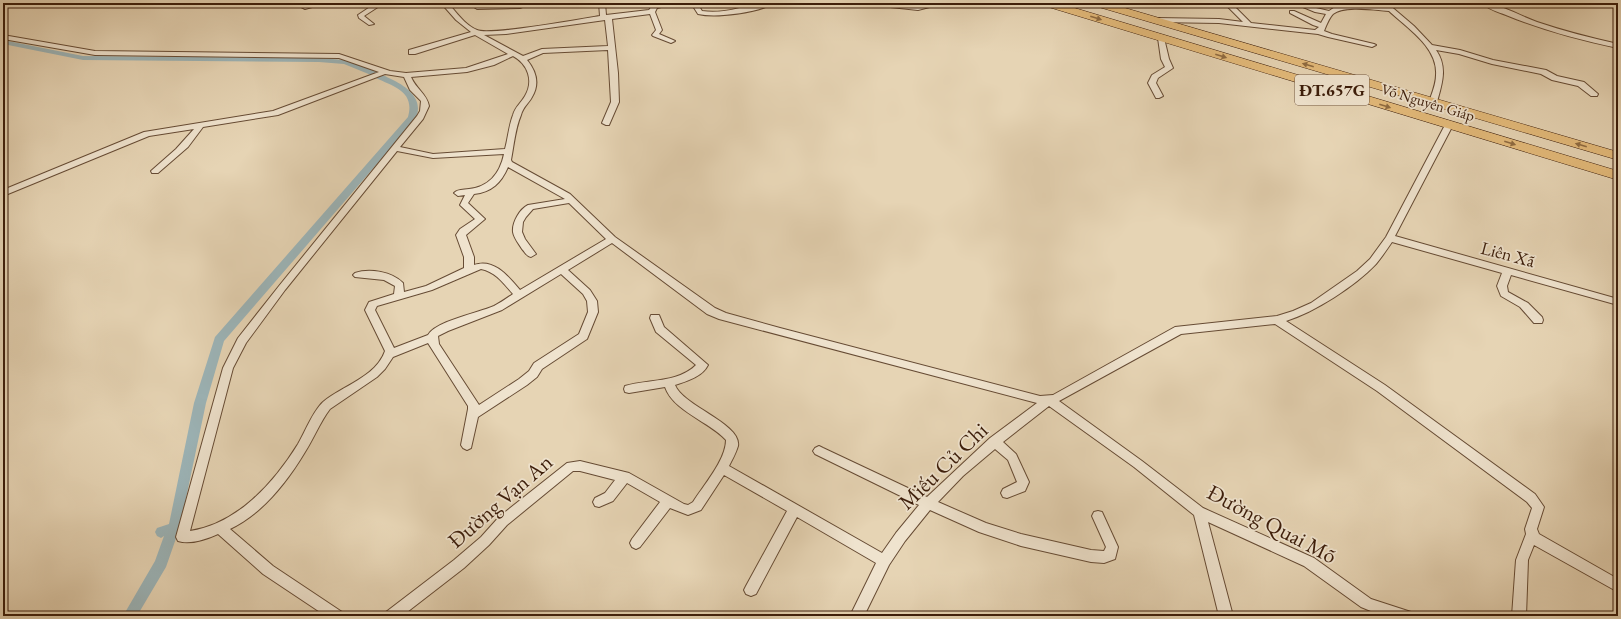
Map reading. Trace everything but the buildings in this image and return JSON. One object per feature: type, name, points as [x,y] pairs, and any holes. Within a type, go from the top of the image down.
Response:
[{"type":"main road","name":"Võ Nguyên Giáp","points":[[1046,3],[1618,176]]},
{"type":"main road","name":"Võ Nguyên Giáp","points":[[1096,3],[1618,156]]},
{"type":"main road","points":[[1241,62],[1250,48]]},
{"type":"street","points":[[297,3],[305,7],[310,6],[312,3]]},
{"type":"street","points":[[371,24],[361,17],[361,15],[381,3]]},
{"type":"street","points":[[444,3],[458,19],[476,34],[523,59],[531,69],[533,84],[529,96],[516,116],[508,156],[494,185],[471,192],[458,192]]},
{"type":"street","points":[[477,7],[520,6],[529,3]]},
{"type":"street","points":[[602,3],[611,48],[615,102],[606,123]]},
{"type":"street","points":[[671,41],[654,35],[659,30],[652,12],[654,7],[675,3]]},
{"type":"street","points":[[694,3],[700,13],[710,14],[738,11],[770,3]]},
{"type":"street","points":[[872,3],[913,8],[942,3]]},
{"type":"street","points":[[1227,3],[1249,24]]},
{"type":"street","points":[[1385,3],[1416,32],[1430,48],[1438,61],[1440,69],[1433,102]]},
{"type":"street","points":[[1486,3],[1518,18],[1558,31],[1618,46]]},
{"type":"street","points":[[1305,6],[1329,14]]},
{"type":"street","points":[[1318,31],[1323,26],[1329,14],[1335,10],[1334,9],[1391,9]]},
{"type":"street","points":[[412,52],[476,34],[506,32],[652,12]]},
{"type":"street","points":[[1292,12],[1315,24],[1323,26]]},
{"type":"street","points":[[1153,20],[1219,21],[1275,28],[1318,31],[1330,36],[1372,45]]},
{"type":"street","points":[[3,36],[95,53],[339,56],[363,63],[384,72],[406,75],[467,70],[491,63],[513,54]]},
{"type":"street","points":[[1159,96],[1152,83],[1155,77],[1169,68],[1165,59],[1160,38]]},
{"type":"street","points":[[523,59],[542,51],[611,48]]},
{"type":"street","points":[[1430,48],[1460,52],[1492,62],[1543,72],[1555,78],[1581,84],[1594,94]]},
{"type":"street","points":[[3,193],[147,134],[275,113],[384,72]]},
{"type":"street","points":[[406,75],[409,76],[411,85],[419,92],[423,99],[424,109],[420,117],[282,288],[242,341],[235,353],[228,368],[182,538],[207,533],[220,528],[246,511],[268,493],[282,478],[296,457],[323,409],[380,369],[390,354],[432,338],[434,334],[440,330],[485,314],[520,296],[612,239]]},
{"type":"street","name":"Miếu Củ Chi","points":[[857,616],[884,562],[928,503],[994,441],[1048,400],[1179,330],[1277,320],[1309,309],[1360,274],[1373,261],[1390,238],[1449,125]]},
{"type":"street","points":[[155,171],[183,148],[200,126]]},
{"type":"street","points":[[395,148],[433,156],[508,156]]},
{"type":"street","points":[[508,156],[517,170],[557,190],[572,200],[612,239],[700,304],[723,316],[1034,399],[1048,400]]},
{"type":"street","points":[[469,270],[469,257],[461,235],[464,231],[481,219],[464,205],[471,192]]},
{"type":"street","points":[[532,254],[517,231],[517,225],[526,211],[531,207],[572,200]]},
{"type":"street","name":"Liên Xã","points":[[1390,238],[1618,302]]},
{"type":"street","points":[[390,354],[387,343],[370,307],[377,301],[399,297],[429,288],[481,266],[491,268],[506,280],[520,296]]},
{"type":"street","points":[[472,415],[523,382],[533,374],[538,366],[583,336],[593,312],[592,301],[587,292],[562,270]]},
{"type":"street","points":[[1508,270],[1502,286],[1504,294],[1524,305],[1538,320]]},
{"type":"street","points":[[358,275],[376,275],[397,281],[400,288],[399,297]]},
{"type":"street","points":[[629,388],[669,383],[703,365],[660,329],[655,318]]},
{"type":"street","points":[[1277,320],[1380,388],[1531,498],[1538,507],[1531,529],[1532,535],[1522,560],[1519,616]]},
{"type":"street","points":[[432,338],[434,345],[473,405],[474,409],[467,445]]},
{"type":"street","name":"Đường Vạn An","points":[[391,616],[459,564],[485,541],[503,521],[571,466],[580,466],[625,477],[642,484],[681,508],[688,510],[694,508],[722,468],[732,446],[732,439],[716,425],[672,394],[669,383]]},
{"type":"street","name":"Đường Quai Mõ","points":[[1048,400],[1138,464],[1199,512],[1303,559],[1318,568],[1358,598],[1375,607],[1401,615]]},
{"type":"street","points":[[994,441],[1012,458],[1023,482],[1021,487],[1007,493]]},
{"type":"street","points":[[819,451],[928,503],[1005,536],[1104,558],[1110,555],[1112,547],[1098,516]]},
{"type":"street","points":[[722,468],[884,562]]},
{"type":"street","points":[[599,502],[609,497],[625,477]]},
{"type":"street","points":[[636,543],[668,501]]},
{"type":"street","points":[[751,590],[794,510]]},
{"type":"street","points":[[1199,512],[1226,616]]},
{"type":"street","points":[[220,528],[268,570],[337,616]]},
{"type":"street","points":[[1532,535],[1538,541],[1618,586]]},
{"type":"waterway","points":[[3,42],[83,58],[319,60],[345,62],[374,73]]},
{"type":"waterway","points":[[174,527],[200,403],[219,340],[412,118],[414,102],[411,96],[400,87],[379,76]]},
{"type":"waterway","points":[[130,616],[161,563],[174,527]]},
{"type":"waterway","points":[[161,532],[174,527]]}]
